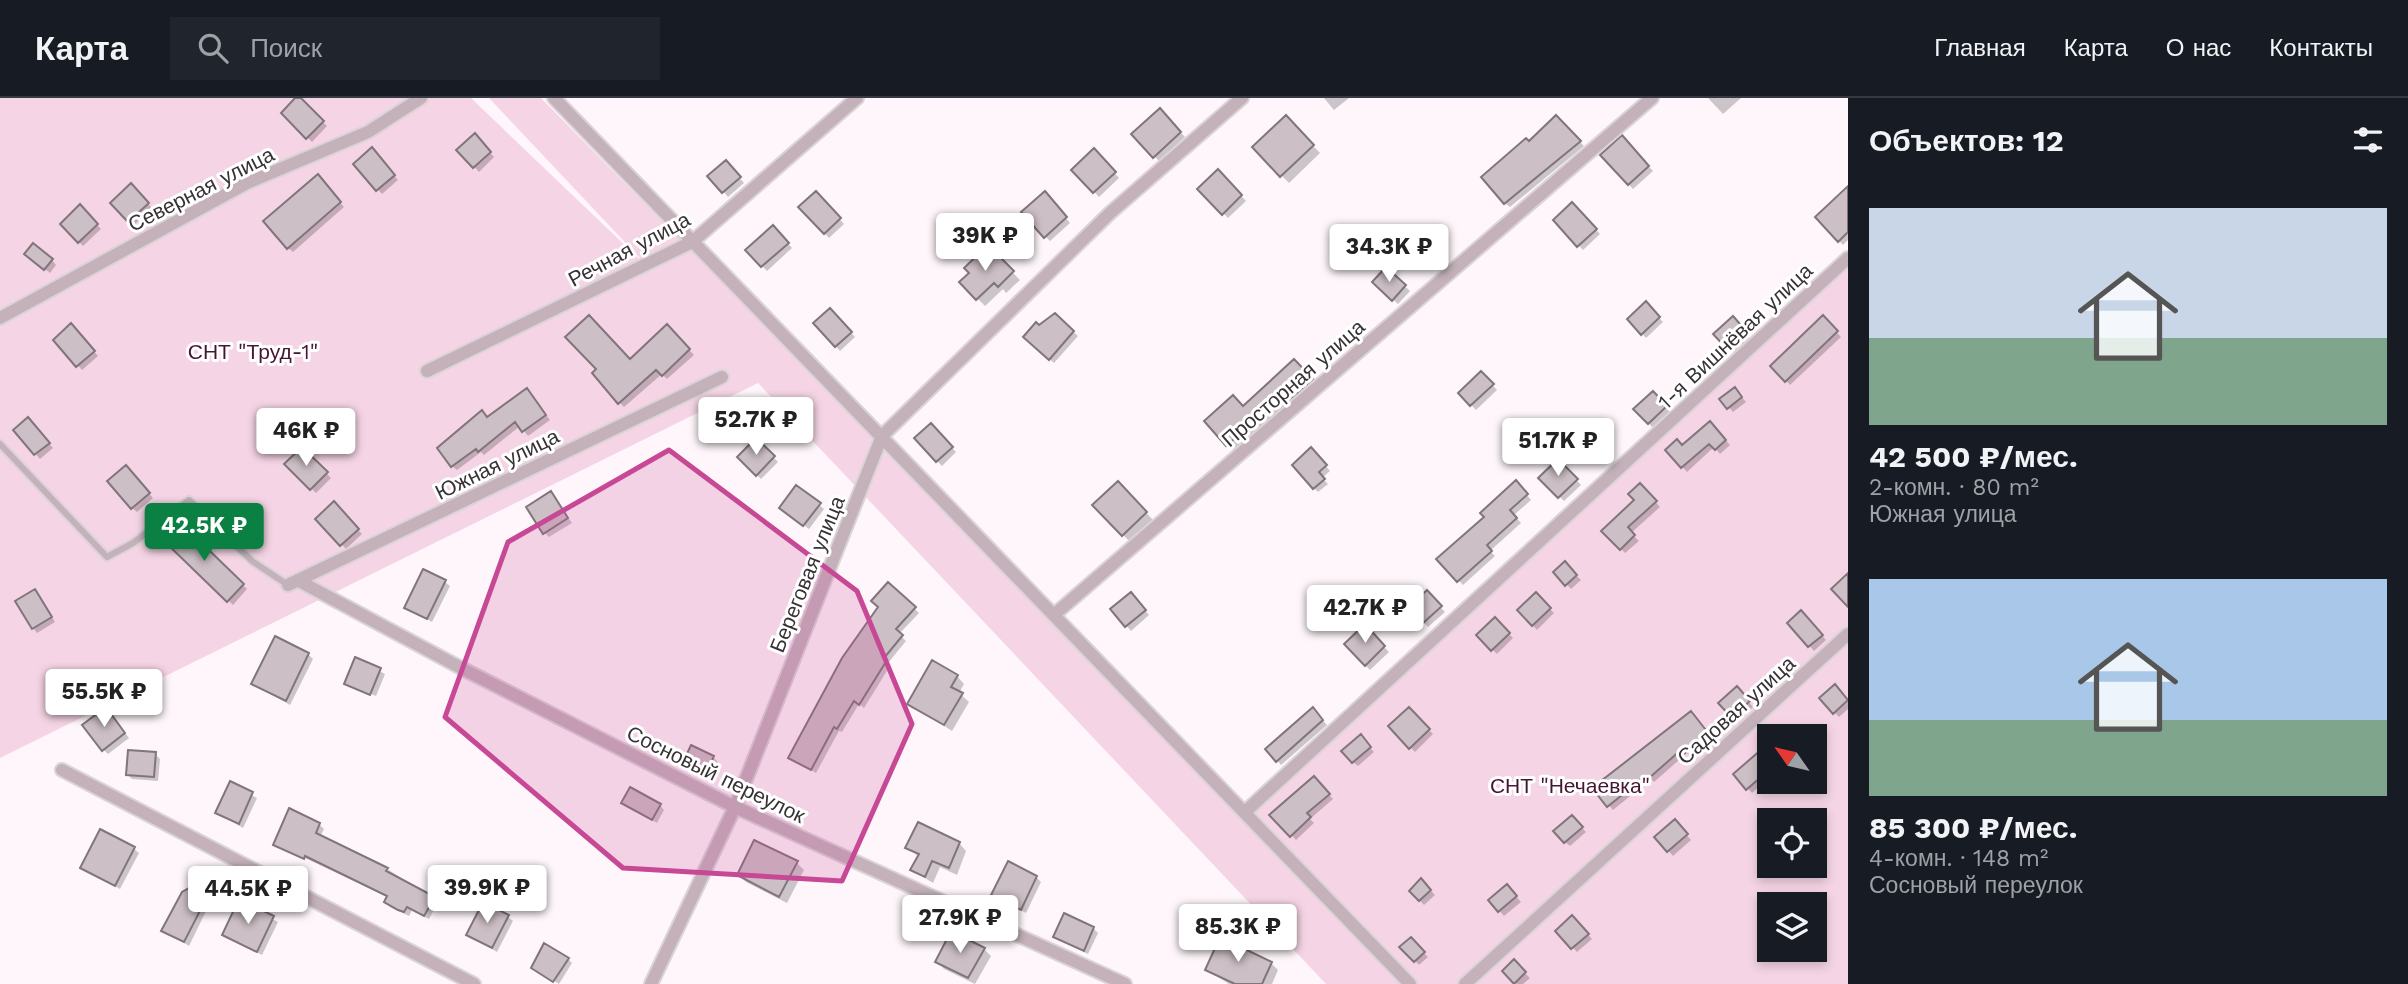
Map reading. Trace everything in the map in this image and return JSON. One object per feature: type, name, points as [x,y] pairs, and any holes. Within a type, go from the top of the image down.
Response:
[{"type":"street","name":"Северная улица","points":[[0,318],[247,183],[368,132],[421,98]]},
{"type":"street","points":[[554,98],[1055,614],[1409,984]]},
{"type":"street","name":"Речная улица","points":[[427,371],[692,242],[857,98]]},
{"type":"street","name":"Береговая улица","points":[[651,984],[735,807],[882,436],[1110,213],[1242,98]]},
{"type":"street","name":"Просторная улица","points":[[1055,614],[1652,98]]},
{"type":"street","name":"1-я Вишнёвая улица","points":[[1245,812],[1848,258]]},
{"type":"street","name":"Южная улица","points":[[294,583],[722,377]]},
{"type":"street","name":"Сосновый переулок","points":[[294,583],[735,807],[1125,984]]},
{"type":"street","name":"Садовая улица","points":[[1465,984],[1848,634]]},
{"type":"street","points":[[62,770],[474,984]]},
{"type":"lane","points":[[0,444],[107,557],[133,543],[189,500],[252,561],[294,583]]},
{"type":"highlighted area","points":[[669,450],[857,591],[912,724],[842,881],[623,868],[445,717],[508,542]]},
{"type":"green space","name":"СНТ \"Труд-1\"","points":[[0,98],[471,98],[654,273],[489,98],[541,98],[1161,728],[1404,984],[1326,984],[758,383],[0,758]]},
{"type":"green space","name":"СНТ \"Нечаевка\"","points":[[1848,265],[1848,984],[1408,984],[1245,812]]},
{"type":"building","points":[[295,98],[301,98],[324,121],[306,139],[281,113]]},
{"type":"building","points":[[1160,108],[1181,132],[1153,158],[1131,134]]},
{"type":"building","points":[[1286,115],[1314,145],[1280,177],[1252,147]]},
{"type":"building","points":[[1556,115],[1581,141],[1504,204],[1481,177],[1526,138],[1529,141]]},
{"type":"building","points":[[475,133],[491,152],[473,168],[456,150]]},
{"type":"building","points":[[1622,135],[1649,166],[1628,185],[1600,155]]},
{"type":"building","points":[[372,147],[395,175],[376,191],[353,164]]},
{"type":"building","points":[[1094,148],[1116,172],[1093,193],[1071,170]]},
{"type":"building","points":[[726,160],[741,177],[722,193],[707,176]]},
{"type":"building","points":[[1218,169],[1242,195],[1222,215],[1197,189]]},
{"type":"building","points":[[318,174],[341,202],[287,249],[263,221]]},
{"type":"building","points":[[131,183],[149,203],[128,222],[110,203]]},
{"type":"building","points":[[1848,186],[1848,232],[1838,242],[1815,217]]},
{"type":"building","points":[[816,191],[841,218],[824,234],[798,207]]},
{"type":"building","points":[[1045,191],[1067,217],[1044,238],[1021,212]]},
{"type":"building","points":[[1572,202],[1597,229],[1577,247],[1553,220]]},
{"type":"building","points":[[80,204],[98,224],[78,243],[60,224]]},
{"type":"building","points":[[773,225],[789,243],[761,267],[745,250]]},
{"type":"building","points":[[33,243],[53,259],[44,270],[24,254]]},
{"type":"building","points":[[988,245],[1014,271],[998,287],[994,283],[976,300],[959,282],[969,273],[964,268]]},
{"type":"building","points":[[1386,267],[1406,285],[1392,301],[1372,282]]},
{"type":"building","points":[[1646,301],[1660,317],[1641,335],[1627,319]]},
{"type":"building","points":[[830,308],[852,332],[835,347],[813,323]]},
{"type":"building","points":[[1055,313],[1074,331],[1049,360],[1023,337],[1036,322],[1039,325]]},
{"type":"building","points":[[589,315],[630,359],[667,324],[690,349],[662,376],[656,370],[618,404],[592,373],[596,369],[565,337]]},
{"type":"building","points":[[1823,315],[1838,331],[1785,382],[1770,366]]},
{"type":"building","points":[[1733,316],[1747,332],[1728,350],[1713,334]]},
{"type":"building","points":[[71,323],[95,351],[76,367],[53,340]]},
{"type":"building","points":[[1294,359],[1313,379],[1287,402],[1282,397],[1226,446],[1204,421],[1233,395],[1243,406]]},
{"type":"building","points":[[1481,371],[1494,384],[1470,406],[1458,393]]},
{"type":"building","points":[[1735,387],[1742,397],[1727,409],[1719,399]]},
{"type":"building","points":[[527,388],[546,415],[522,432],[515,422],[478,452],[476,449],[451,467],[437,448],[482,410],[487,417]]},
{"type":"building","points":[[1653,391],[1667,406],[1648,424],[1633,409]]},
{"type":"building","points":[[28,417],[50,443],[34,455],[13,430]]},
{"type":"building","points":[[1710,421],[1726,440],[1715,450],[1709,444],[1681,468],[1665,450],[1677,439],[1682,445]]},
{"type":"building","points":[[931,423],[953,447],[936,462],[914,438]]},
{"type":"building","points":[[756,438],[775,456],[756,476],[737,457]]},
{"type":"building","points":[[302,447],[328,472],[310,490],[284,464]]},
{"type":"building","points":[[1311,447],[1327,465],[1319,472],[1325,479],[1313,489],[1292,465]]},
{"type":"building","points":[[1558,459],[1578,479],[1558,498],[1538,478]]},
{"type":"building","points":[[126,465],[150,493],[131,509],[107,481]]},
{"type":"building","points":[[1516,480],[1528,494],[1510,510],[1517,518],[1487,545],[1492,551],[1457,582],[1436,559],[1484,517],[1480,513]]},
{"type":"building","points":[[1118,481],[1147,512],[1122,536],[1092,505]]},
{"type":"building","points":[[1640,483],[1657,501],[1628,527],[1635,535],[1620,550],[1601,531],[1634,500],[1628,494]]},
{"type":"building","points":[[796,485],[821,503],[803,526],[779,508]]},
{"type":"building","points":[[551,491],[568,518],[543,534],[526,507]]},
{"type":"building","points":[[334,501],[359,529],[340,546],[315,519]]},
{"type":"building","points":[[181,523],[244,584],[227,602],[164,541]]},
{"type":"building","points":[[1565,561],[1577,575],[1565,586],[1553,572]]},
{"type":"building","points":[[423,569],[446,580],[427,619],[404,608]]},
{"type":"building","points":[[1848,573],[1848,607],[1831,589]]},
{"type":"building","points":[[888,582],[916,607],[896,629],[903,635],[884,658],[887,660],[859,705],[854,701],[837,729],[834,727],[811,770],[788,758],[842,658],[878,607],[871,601]]},
{"type":"building","points":[[35,589],[52,617],[32,629],[15,601]]},
{"type":"building","points":[[1427,590],[1442,606],[1422,624],[1408,608]]},
{"type":"building","points":[[1131,592],[1146,610],[1125,627],[1110,609]]},
{"type":"building","points":[[1536,592],[1551,608],[1532,626],[1517,610]]},
{"type":"building","points":[[1801,610],[1823,635],[1808,647],[1787,623]]},
{"type":"building","points":[[1495,617],[1510,633],[1491,651],[1476,635]]},
{"type":"building","points":[[1365,624],[1385,646],[1365,666],[1344,644]]},
{"type":"building","points":[[275,636],[309,653],[286,701],[251,684]]},
{"type":"building","points":[[355,657],[381,668],[370,695],[344,684]]},
{"type":"building","points":[[932,660],[958,675],[951,687],[963,693],[944,725],[907,704]]},
{"type":"building","points":[[1835,684],[1848,700],[1833,714],[1819,698]]},
{"type":"building","points":[[1737,686],[1750,701],[1732,718],[1718,703]]},
{"type":"building","points":[[106,707],[125,733],[102,751],[82,725]]},
{"type":"building","points":[[1313,707],[1323,720],[1276,762],[1265,749]]},
{"type":"building","points":[[1409,707],[1430,729],[1409,749],[1388,726]]},
{"type":"building","points":[[1691,711],[1709,734],[1685,753],[1682,749],[1648,779],[1646,776],[1607,807],[1592,788]]},
{"type":"building","points":[[1361,734],[1371,747],[1352,763],[1341,751]]},
{"type":"building","points":[[691,745],[714,756],[706,773],[683,762]]},
{"type":"building","points":[[128,750],[156,752],[154,777],[126,775]]},
{"type":"building","points":[[1757,753],[1757,780],[1746,790],[1733,774]]},
{"type":"building","points":[[1314,776],[1330,794],[1307,813],[1311,817],[1290,837],[1269,815]]},
{"type":"building","points":[[230,781],[253,792],[239,824],[215,813]]},
{"type":"building","points":[[630,787],[661,804],[652,820],[621,803]]},
{"type":"building","points":[[289,808],[320,823],[316,833],[388,868],[386,871],[435,897],[424,916],[407,907],[404,912],[398,910],[384,902],[387,896],[305,856],[304,859],[273,845]]},
{"type":"building","points":[[1572,815],[1583,827],[1564,843],[1553,831]]},
{"type":"building","points":[[1675,819],[1688,834],[1667,852],[1654,837]]},
{"type":"building","points":[[918,822],[960,842],[949,868],[932,861],[925,877],[910,870],[919,854],[905,848]]},
{"type":"building","points":[[100,829],[135,847],[115,886],[80,868]]},
{"type":"building","points":[[754,840],[798,861],[779,897],[737,875]]},
{"type":"building","points":[[1008,861],[1037,876],[1021,910],[991,895]]},
{"type":"building","points":[[1421,878],[1431,890],[1419,901],[1409,891]]},
{"type":"building","points":[[1507,884],[1517,896],[1498,912],[1488,900]]},
{"type":"building","points":[[191,887],[195,898],[204,903],[184,942],[161,931],[182,892]]},
{"type":"building","points":[[239,899],[274,916],[257,952],[222,935]]},
{"type":"building","points":[[483,902],[509,915],[492,948],[466,935]]},
{"type":"building","points":[[1064,913],[1094,927],[1084,951],[1053,937]]},
{"type":"building","points":[[1572,915],[1589,934],[1571,949],[1555,931]]},
{"type":"building","points":[[951,931],[985,948],[968,978],[935,962]]},
{"type":"building","points":[[1220,937],[1272,962],[1262,984],[1235,984],[1205,970]]},
{"type":"building","points":[[1411,937],[1425,952],[1414,962],[1399,947]]},
{"type":"building","points":[[544,943],[569,958],[553,982],[531,968]]},
{"type":"building","points":[[1514,959],[1526,972],[1514,984],[1502,971]]}]
